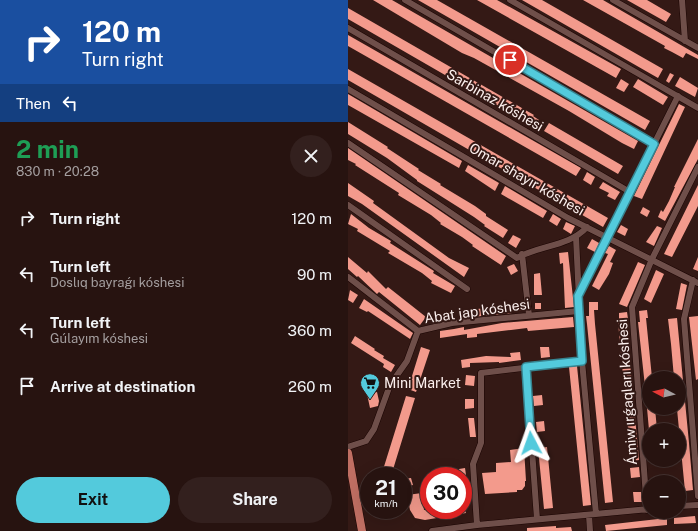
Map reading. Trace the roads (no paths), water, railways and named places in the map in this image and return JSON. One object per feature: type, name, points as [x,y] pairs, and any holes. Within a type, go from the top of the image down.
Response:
[{"type":"main road","points":[[348,453],[362,531]]},
{"type":"street","points":[[405,0],[654,144]]},
{"type":"street","points":[[510,0],[698,108]]},
{"type":"street","points":[[613,0],[698,48]]},
{"type":"street","points":[[682,0],[685,41]]},
{"type":"street","name":"Sarbinaz kóshesi","points":[[348,28],[630,192]]},
{"type":"street","name":"Omar shayır kóshesi","points":[[348,89],[568,218],[696,282]]},
{"type":"street","points":[[578,296],[678,96]]},
{"type":"street","points":[[348,143],[517,258],[529,251],[540,250],[576,237],[587,227]]},
{"type":"street","name":"Ámiw ırǵaqları kóshesi","points":[[645,475],[632,307],[652,259],[698,167]]},
{"type":"street","points":[[348,205],[467,289]]},
{"type":"street","points":[[576,237],[578,296],[592,514],[590,531]]},
{"type":"street","points":[[522,254],[529,315]]},
{"type":"street","name":"Abat jap kóshesi","points":[[348,277],[418,331],[452,323],[579,311]]},
{"type":"street","points":[[696,282],[684,319],[698,496]]},
{"type":"street","points":[[348,447],[366,441],[374,429],[390,385],[407,361],[418,331]]},
{"type":"street","points":[[477,525],[473,464],[481,443],[481,373],[582,361]]},
{"type":"street","points":[[526,367],[537,519]]},
{"type":"street","points":[[686,505],[698,504]]},
{"type":"street","points":[[432,531],[537,519],[642,510]]},
{"type":"place","name":"Mini Market","points":[[370,400]]}]
